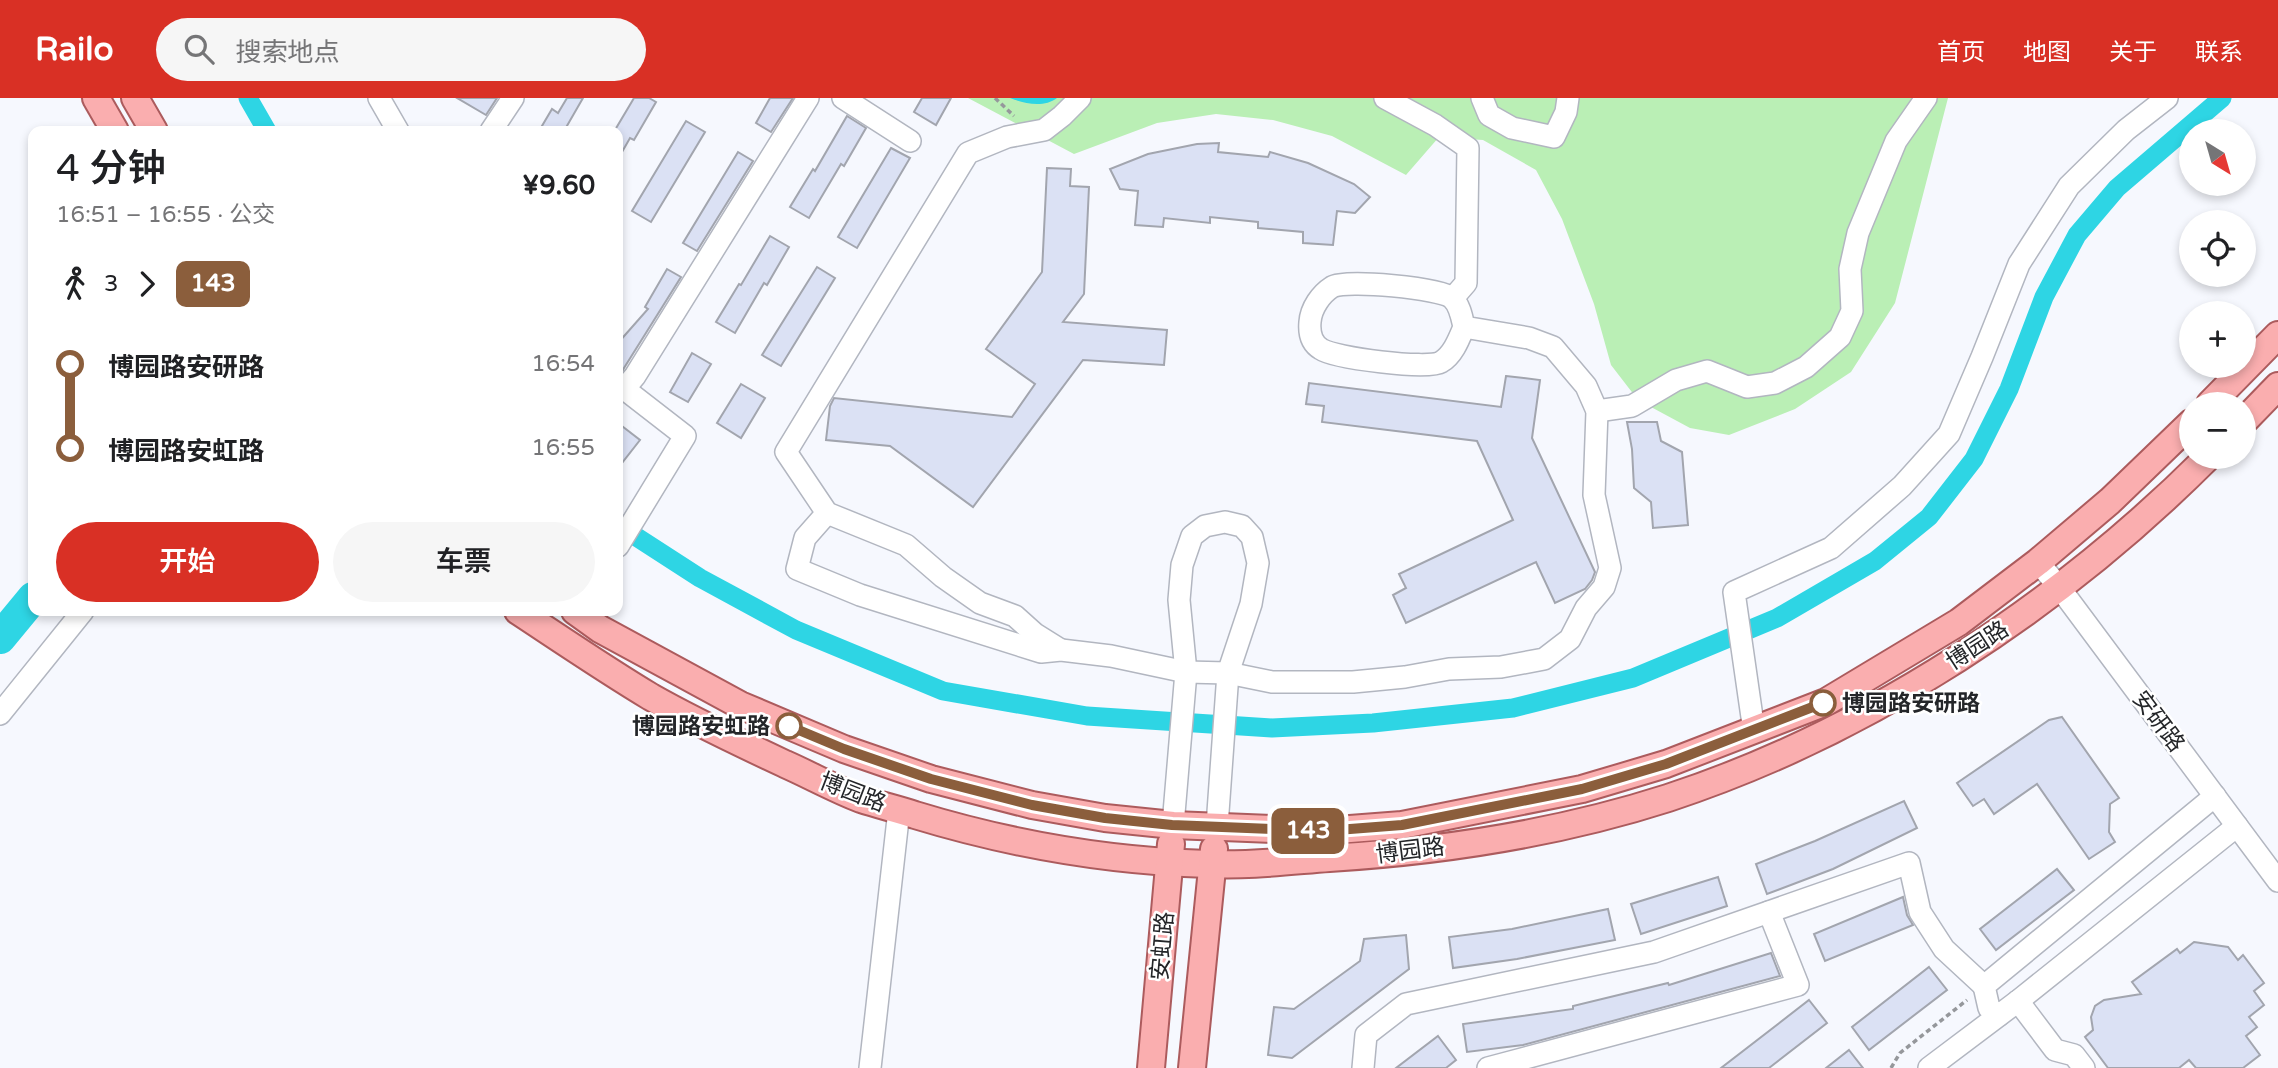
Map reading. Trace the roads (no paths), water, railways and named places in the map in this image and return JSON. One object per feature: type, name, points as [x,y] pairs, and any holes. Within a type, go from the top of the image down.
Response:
[{"type":"main road","points":[[96,98],[112,126]]},
{"type":"main road","points":[[135,98],[151,126]]},
{"type":"main road","points":[[2222,392],[2278,335]]},
{"type":"main road","points":[[2256,409],[2278,386]]},
{"type":"main road","name":"博园路","points":[[583,616],[600,629],[740,705],[844,749],[931,779],[1032,805],[1105,818],[1172,825],[1324,831],[1402,825],[1582,789],[1666,764],[1826,702],[1959,622],[2038,562],[2110,501],[2179,435]]},
{"type":"main road","name":"博园路","points":[[526,616],[651,697],[719,733],[860,798],[972,832],[1103,856],[1213,865],[1393,854],[1506,838],[1667,798],[1747,769],[1811,740],[1922,681],[2004,629],[2128,531],[2195,469]]},
{"type":"main road","name":"安虹路","points":[[1151,1068],[1172,825]]},
{"type":"main road","name":"安虹路","points":[[1192,1068],[1217,826]]},
{"type":"street","points":[[379,98],[395,126]]},
{"type":"street","points":[[494,126],[513,98]]},
{"type":"street","points":[[623,385],[635,376],[808,98]]},
{"type":"street","points":[[843,98],[910,141]]},
{"type":"street","points":[[1061,650],[1035,634],[1015,616],[980,603],[943,577],[906,545],[827,513],[786,452],[968,153],[1007,137],[1044,130],[1080,98]]},
{"type":"street","points":[[1385,98],[1435,125],[1468,148]]},
{"type":"street","points":[[1453,298],[1465,283],[1468,148],[1485,106],[1512,128],[1554,137],[1566,112],[1568,98]]},
{"type":"street","points":[[1597,411],[1632,406],[1676,380],[1707,371],[1747,387],[1775,383],[1806,367],[1840,337],[1852,311],[1850,269],[1858,233],[1896,141],[1926,98]]},
{"type":"street","points":[[1754,731],[1734,592],[1831,548],[1902,486],[1949,433],[2019,264],[2069,186],[2126,130],[2167,98]]},
{"type":"street","points":[[1351,283],[1440,292],[1453,298],[1460,310],[1464,327],[1450,354],[1440,363],[1419,366],[1333,354],[1319,349],[1311,338],[1310,320],[1317,301],[1333,286],[1351,283]]},
{"type":"street","points":[[827,513],[805,538],[797,569],[860,595],[1041,652],[1061,650],[1111,656],[1186,682],[1228,673],[1272,682],[1353,682],[1405,677],[1449,668],[1501,667],[1544,659],[1570,639],[1586,608],[1604,587],[1610,568],[1594,495],[1597,411],[1587,386],[1553,347],[1529,338],[1464,327]]},
{"type":"street","points":[[623,389],[685,436],[623,538]]},
{"type":"street","points":[[1172,825],[1186,682],[1179,600],[1182,565],[1192,536],[1205,526],[1225,522],[1242,526],[1252,537],[1258,563],[1251,604],[1228,673],[1217,826]]},
{"type":"street","name":"安研路","points":[[2038,562],[2278,881]]},
{"type":"street","points":[[0,714],[79,616]]},
{"type":"street","points":[[1984,986],[2215,796]]},
{"type":"street","points":[[870,1068],[899,810]]},
{"type":"street","points":[[1929,1068],[2018,1001],[2237,826]]},
{"type":"street","points":[[1363,1068],[1366,1035],[1406,1004],[1654,952],[1909,863],[1920,912],[1944,949],[1984,986],[1989,1008],[1999,1015]]},
{"type":"street","points":[[1488,1068],[1798,985],[1769,912]]},
{"type":"street","points":[[2018,1001],[2055,1050],[2074,1055],[2084,1068]]},
{"type":"water","points":[[1010,98],[1057,98],[1034,104]]},
{"type":"waterway","points":[[248,98],[264,126]]},
{"type":"waterway","points":[[623,528],[700,578],[796,630],[943,691],[1087,716],[1272,728],[1373,723],[1513,708],[1633,678],[1777,618],[1875,561],[1929,517],[1974,459],[2009,389],[2044,297],[2077,235],[2117,188],[2222,98]]},
{"type":"waterway","points":[[0,638],[28,604]]},
{"type":"place","name":"博园路安研路","points":[[1823,703]]},
{"type":"place","name":"博园路安虹路","points":[[789,726]]}]
